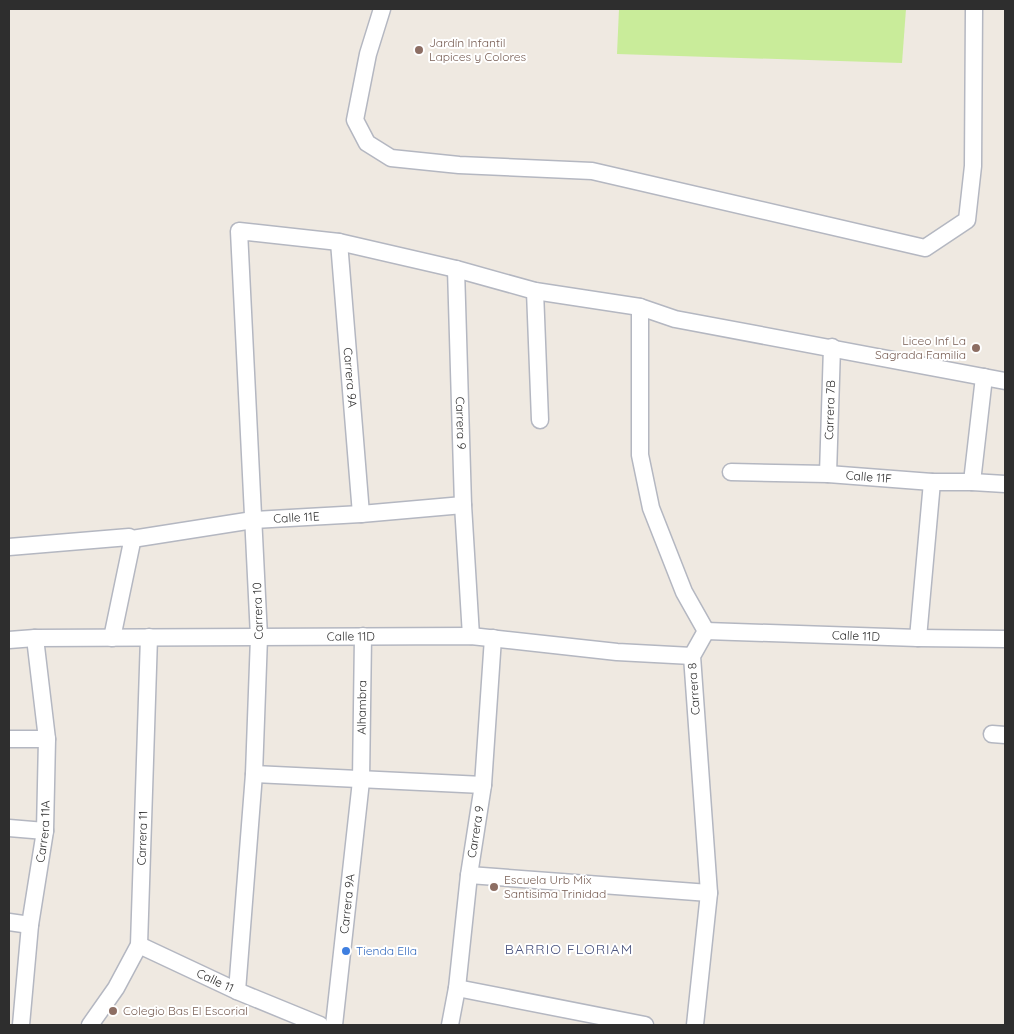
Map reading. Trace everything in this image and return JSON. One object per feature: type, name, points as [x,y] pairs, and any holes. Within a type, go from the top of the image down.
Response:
[{"type":"street","points":[[382,9],[368,54],[355,120],[367,143],[391,158],[459,165],[592,171],[925,248],[967,220],[973,166],[974,9]]},
{"type":"street","name":"Carrera 10","points":[[237,991],[254,774],[260,637],[239,231],[339,242]]},
{"type":"street","points":[[339,242],[456,269],[534,291],[640,307],[675,319],[1005,381]]},
{"type":"street","name":"Carrera 9A","points":[[339,242],[361,514]]},
{"type":"street","name":"Carrera 9","points":[[456,269],[463,505],[472,636]]},
{"type":"street","points":[[534,291],[540,420]]},
{"type":"street","points":[[640,307],[640,455],[651,508],[684,592],[706,631]]},
{"type":"street","name":"Carrera 7B","points":[[828,474],[832,347]]},
{"type":"street","points":[[972,482],[984,377]]},
{"type":"street","name":"Calle 11F","points":[[731,472],[828,474],[932,482],[1005,484]]},
{"type":"street","points":[[918,638],[932,482]]},
{"type":"street","name":"Calle 11E","points":[[9,547],[121,536],[129,536],[132,541],[253,520],[361,514],[463,505]]},
{"type":"street","points":[[112,638],[132,541]]},
{"type":"street","name":"Calle 11D","points":[[706,631],[1005,639]]},
{"type":"street","name":"Carrera 8","points":[[695,1025],[709,893],[692,656],[706,631]]},
{"type":"street","name":"Alhambra","points":[[362,780],[363,636]]},
{"type":"street","name":"Calle 11D","points":[[9,640],[149,637],[472,636],[617,652],[692,656]]},
{"type":"street","name":"Carrera 11","points":[[90,1025],[116,988],[139,945],[149,637]]},
{"type":"street","name":"Carrera 11A","points":[[21,1025],[30,925],[44,831],[47,739],[35,638]]},
{"type":"street","name":"Carrera 9","points":[[450,1025],[457,988],[469,875],[483,785],[493,638]]},
{"type":"street","points":[[9,739],[47,739]]},
{"type":"street","points":[[254,774],[483,785]]},
{"type":"street","name":"Carrera 9A","points":[[334,1025],[362,780]]},
{"type":"street","points":[[9,828],[44,831]]},
{"type":"street","points":[[469,875],[709,893]]},
{"type":"street","points":[[9,922],[30,925]]},
{"type":"street","name":"Calle 11","points":[[139,945],[237,991],[320,1025]]},
{"type":"street","points":[[457,988],[645,1025]]},
{"type":"green space","points":[[619,9],[906,9],[902,63],[617,54]]},
{"type":"place","name":"Jardín Infantil Lapices y Colores","points":[[419,50]]},
{"type":"place","name":"Liceo Inf La Sagrada Familia","points":[[976,348]]},
{"type":"place","name":"Escuela Urb Mix Santisima Trinidad","points":[[494,887]]},
{"type":"place","name":"Tienda Ella","points":[[346,951]]},
{"type":"place","name":"Colegio Bas El Escorial","points":[[113,1011]]},
{"type":"district","name":"BARRIO FLORIAM","points":[[569,949]]}]
